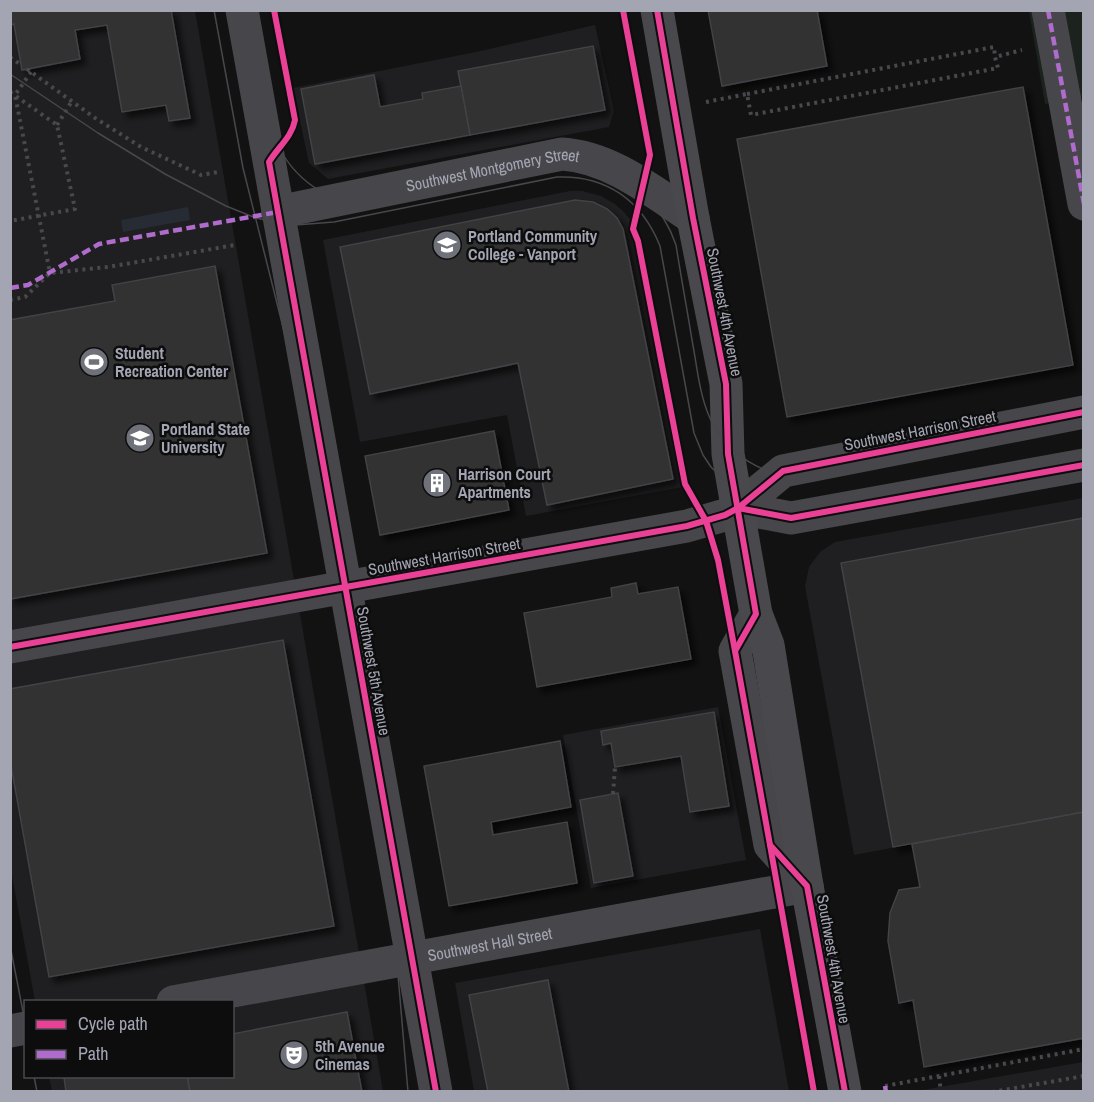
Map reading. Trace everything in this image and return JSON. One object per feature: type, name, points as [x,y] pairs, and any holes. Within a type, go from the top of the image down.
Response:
[{"type":"main road","name":"Southwest 4th Avenue","points":[[657,10],[693,218],[726,384],[727,444],[756,615],[768,645],[807,886],[845,1092]]},
{"type":"street","name":"Southwest 5th Avenue","points":[[242,10],[436,1092]]},
{"type":"street","points":[[1051,26],[1083,204]]},
{"type":"street","name":"Southwest Montgomery Street","points":[[278,212],[562,154],[579,156],[623,173],[693,218]]},
{"type":"street","name":"Southwest Harrison Street","points":[[10,647],[687,526],[725,515],[738,508],[783,471],[1083,412]]},
{"type":"street","points":[[738,508],[791,518],[1083,465]]},
{"type":"street","name":"Southwest Hall Street","points":[[184,1000],[807,886]]},
{"type":"path","points":[[995,57],[1051,26]]},
{"type":"path","points":[[710,101],[994,47],[998,68],[751,115],[747,94]]},
{"type":"path","points":[[10,57],[21,65]]},
{"type":"path","points":[[50,273],[15,95],[29,71],[72,102],[151,152],[201,175],[218,172]]},
{"type":"path","points":[[10,92],[57,126],[75,209],[10,221]]},
{"type":"path","points":[[57,126],[72,102]]},
{"type":"path","points":[[10,300],[25,297],[50,273],[108,267],[235,245]]},
{"type":"path","points":[[613,794],[615,767]]},
{"type":"path","points":[[885,1086],[1083,1049]]},
{"type":"path","points":[[939,1076],[941,1092]]},
{"type":"path","points":[[993,1092],[1083,1076]]},
{"type":"shaded area","name":"Portland State University","points":[[10,11],[195,11],[383,1091],[52,1091],[49,1078],[234,1078],[234,1000],[35,1000],[10,865]]},
{"type":"shaded area","points":[[1029,11],[1083,11],[1083,97],[1045,104]]},
{"type":"shaded area","points":[[595,25],[614,111],[609,127],[328,179],[309,163],[293,88],[476,52]]},
{"type":"shaded area","points":[[570,191],[582,191],[601,196],[615,204],[636,227],[641,237],[688,486],[526,516],[507,415],[360,442],[323,240]]},
{"type":"shaded area","points":[[188,207],[190,220],[123,232],[121,220]]},
{"type":"shaded area","points":[[1083,498],[1083,812],[854,855],[805,586],[809,567],[820,552],[835,542]]},
{"type":"shaded area","points":[[718,707],[746,860],[591,888],[563,735]]},
{"type":"shaded area","points":[[760,929],[789,1091],[474,1091],[455,983]]},
{"type":"shaded area","points":[[1083,1062],[1083,1091],[917,1091]]},
{"type":"building","points":[[10,10],[171,10],[190,118],[169,121],[166,105],[122,112],[107,25],[75,30],[80,59],[22,70],[14,24],[10,25]]},
{"type":"building","points":[[708,10],[817,10],[827,66],[722,86]]},
{"type":"building","points":[[593,46],[605,110],[470,135],[458,71]]},
{"type":"building","points":[[374,75],[380,107],[423,99],[422,93],[461,86],[470,135],[315,164],[301,89]]},
{"type":"building","points":[[1023,87],[1073,365],[787,417],[737,139]]},
{"type":"building","points":[[575,200],[593,202],[607,209],[617,218],[623,229],[673,479],[547,505],[518,363],[370,394],[340,247]]},
{"type":"building","points":[[215,266],[267,553],[10,599],[10,320],[115,301],[112,285]]},
{"type":"building","name":"Harrison Court Apartments","points":[[494,431],[509,510],[380,535],[365,456]]},
{"type":"building","points":[[1084,518],[1084,812],[893,847],[841,563]]},
{"type":"building","points":[[636,583],[638,594],[678,587],[691,659],[537,687],[524,613],[612,597],[611,588]]},
{"type":"building","points":[[283,640],[334,926],[49,977],[10,760],[10,689]]},
{"type":"building","points":[[714,712],[729,806],[690,812],[681,756],[615,767],[611,743],[603,745],[601,731]]},
{"type":"building","points":[[560,741],[571,807],[491,822],[493,835],[567,822],[577,883],[449,906],[424,766]]},
{"type":"building","points":[[618,793],[633,876],[594,883],[580,800]]},
{"type":"building","points":[[1084,812],[1084,1038],[924,1067],[913,1000],[899,1003],[888,941],[890,913],[899,890],[920,887],[912,844]]},
{"type":"building","points":[[548,980],[569,1092],[488,1092],[469,995]]},
{"type":"building","name":"5th Avenue Cinemas","points":[[347,1012],[362,1092],[190,1092],[187,1078],[234,1078],[234,1034]]},
{"type":"building","points":[[64,1078],[187,1078],[190,1092],[66,1092]]},
{"type":"tram line","points":[[214,10],[243,168],[295,375],[342,625],[394,928],[408,1092]]},
{"type":"tram line","points":[[251,10],[270,125],[278,146],[287,160],[308,183],[320,191],[348,203],[380,207]]},
{"type":"tram line","points":[[10,74],[98,133],[165,174],[226,206],[256,218],[280,223],[295,225],[334,222],[557,177],[592,181],[607,186],[633,204],[643,216],[660,246],[694,433],[703,455],[727,483],[752,497],[772,503],[814,502],[1084,455]]},
{"type":"tram line","points":[[473,187],[532,163],[563,157],[586,161],[611,171],[646,196],[664,218],[676,245],[699,379],[709,416],[717,432],[728,445],[755,465],[771,472],[788,476],[822,478],[980,441],[1084,424]]},
{"type":"tram line","points":[[10,945],[24,1017]]},
{"type":"tram line","points":[[34,1078],[37,1092]]},
{"type":"marked path","points":[[1048,10],[1084,204]]},
{"type":"marked path","points":[[10,288],[28,285],[99,244],[278,212]]},
{"type":"marked path","points":[[885,1086],[886,1092]]},
{"type":"cycle path","points":[[274,10],[295,120],[288,137],[269,162],[436,1092]]},
{"type":"cycle path","points":[[623,10],[650,155],[633,229],[638,241],[685,484],[706,521],[718,560],[735,651]]},
{"type":"cycle path","points":[[657,10],[693,218],[726,384],[728,454],[756,614],[735,651],[770,845],[807,886],[845,1092]]},
{"type":"cycle path","points":[[10,647],[687,526],[725,515],[738,508],[783,471],[1084,412]]},
{"type":"cycle path","points":[[738,508],[791,518],[1084,465]]},
{"type":"cycle path","points":[[770,845],[814,1092]]},
{"type":"place","name":"Portland Community College - Vanport","points":[[447,245]]},
{"type":"place","name":"Student Recreation Center","points":[[94,362]]},
{"type":"place","name":"Portland State University","points":[[140,438]]},
{"type":"place","name":"Harrison Court Apartments","points":[[437,483]]},
{"type":"place","name":"5th Avenue Cinemas","points":[[294,1055]]}]
